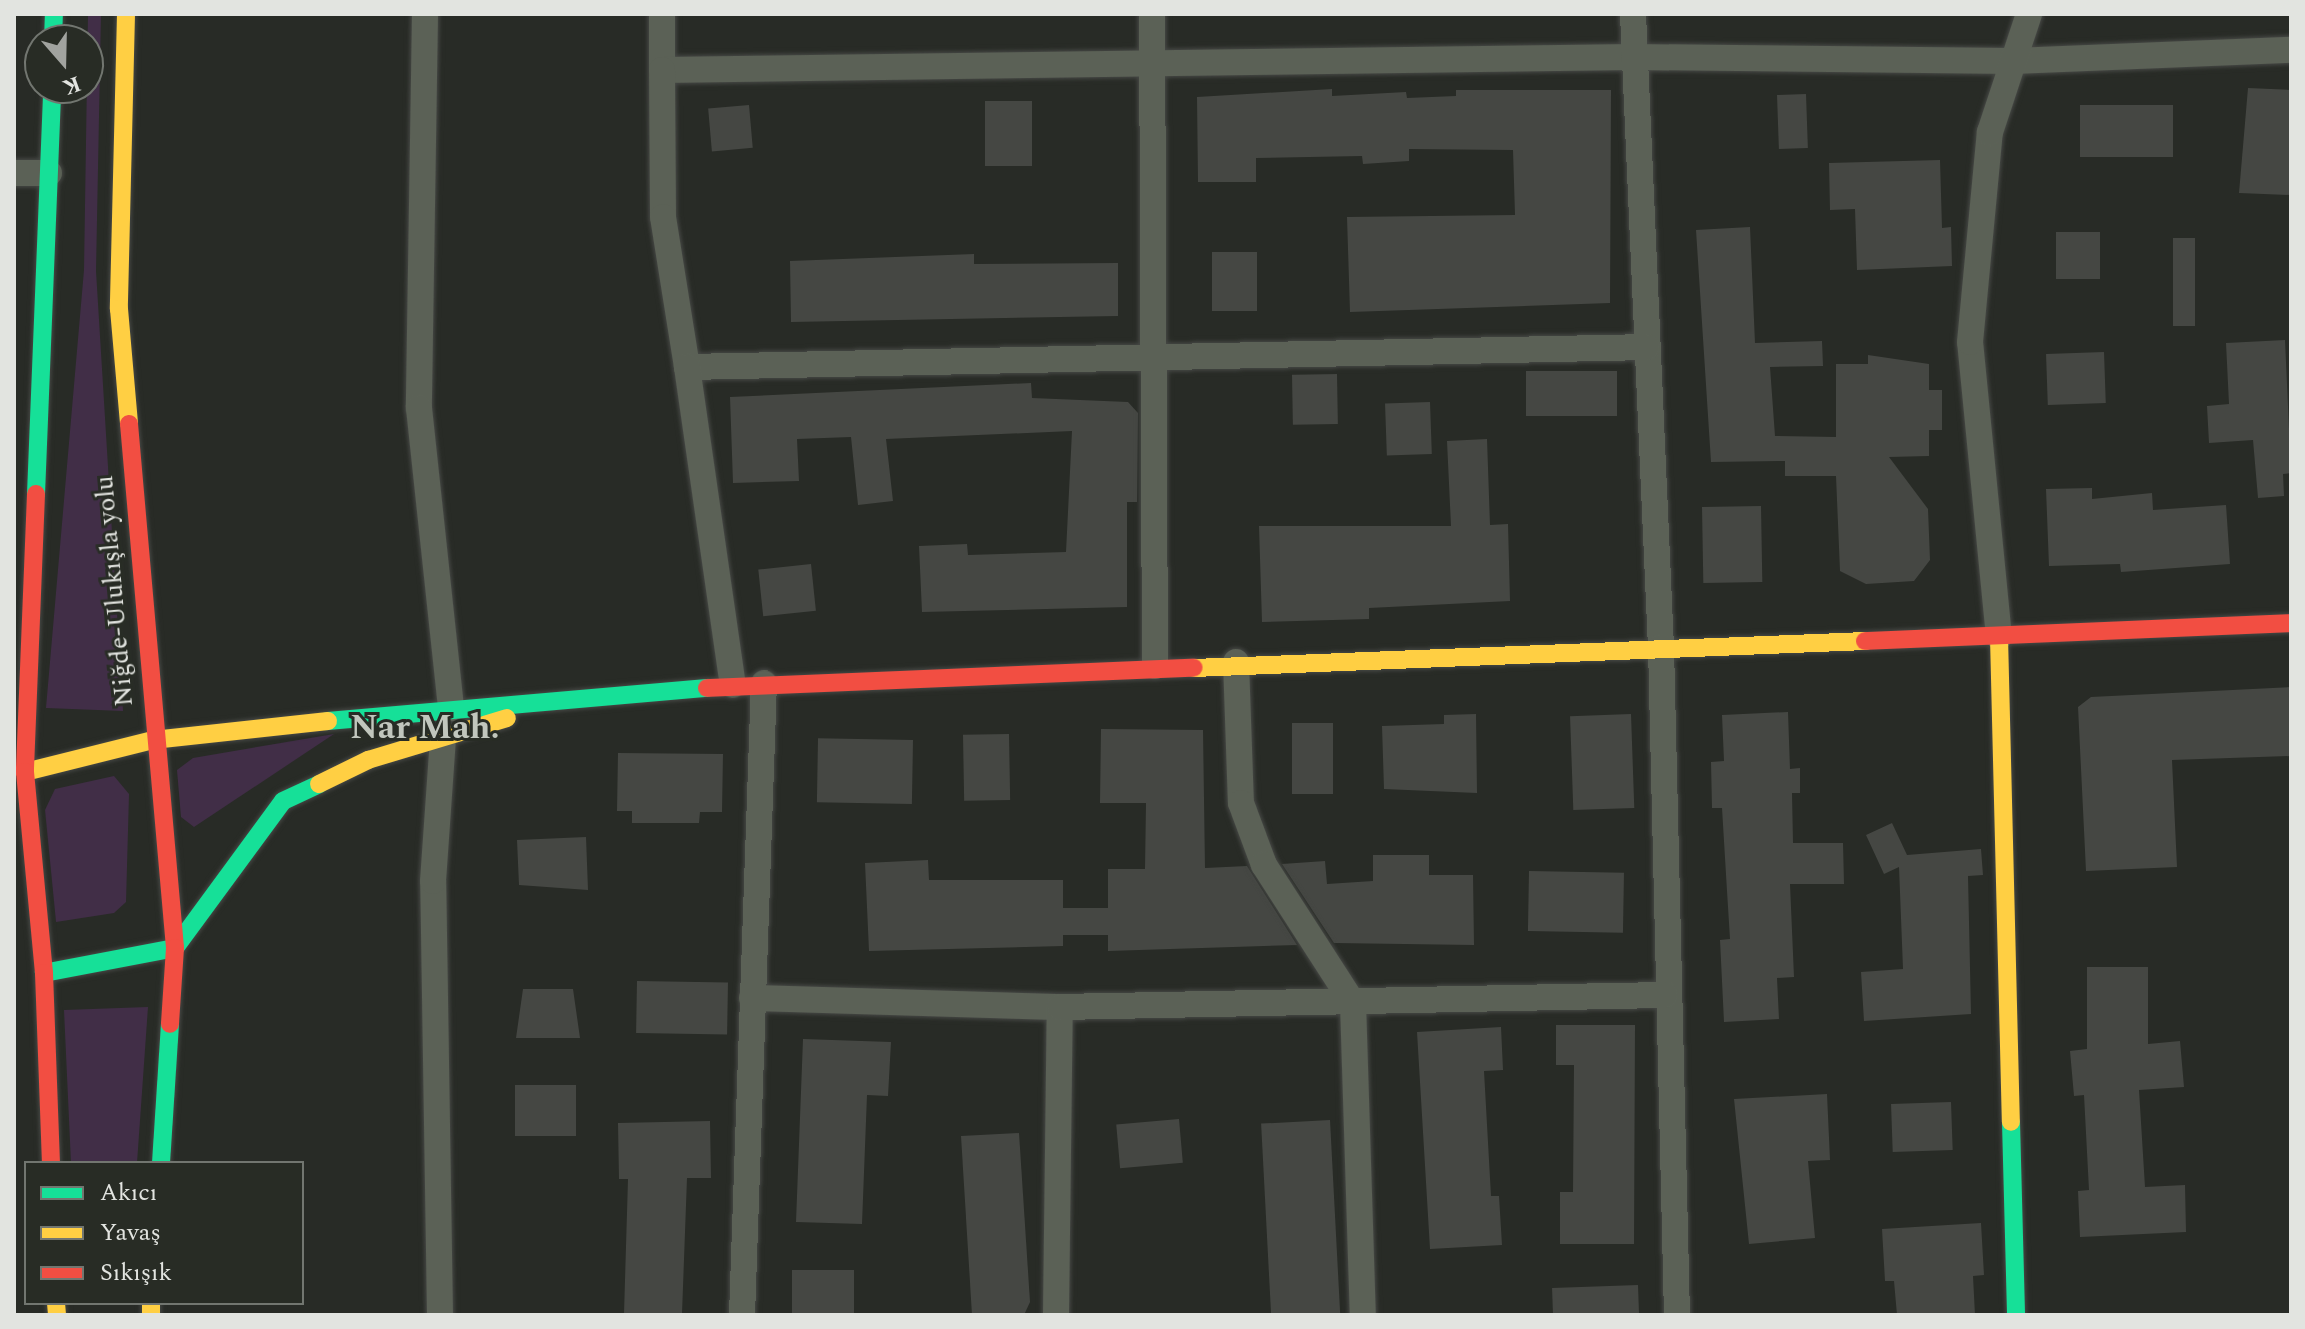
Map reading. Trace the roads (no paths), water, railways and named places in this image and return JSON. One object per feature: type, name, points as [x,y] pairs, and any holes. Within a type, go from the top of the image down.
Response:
[{"type":"main road","name":"Niğde-Ulukışla yolu","points":[[126,14],[119,309],[153,740],[175,948],[161,1161]]},
{"type":"main road","points":[[51,104],[19,773],[44,973],[51,1161]]},
{"type":"main road","points":[[19,773],[153,740],[589,693],[1236,662],[1999,637],[2291,623]]},
{"type":"main road","points":[[1999,637],[2016,1315]]},
{"type":"main road","points":[[44,973],[175,948],[283,801],[368,760],[589,693]]},
{"type":"street","points":[[425,14],[419,408],[451,708]]},
{"type":"street","points":[[662,14],[663,217],[733,685]]},
{"type":"street","points":[[1152,14],[1155,666]]},
{"type":"street","points":[[1633,14],[1661,647],[1665,995],[1677,1315]]},
{"type":"street","points":[[1999,637],[1970,342],[1990,132],[2029,14]]},
{"type":"street","points":[[662,70],[1152,66],[1634,57],[2014,61],[2291,50]]},
{"type":"street","points":[[14,173],[49,173]]},
{"type":"street","points":[[687,367],[1647,347]]},
{"type":"street","points":[[1236,662],[1241,803],[1264,865],[1353,1003],[1363,1315]]},
{"type":"street","points":[[742,1315],[764,683]]},
{"type":"street","points":[[440,1315],[433,881],[443,737]]},
{"type":"street","points":[[14,971],[44,973]]},
{"type":"street","points":[[752,998],[1060,1007],[1665,995]]},
{"type":"street","points":[[1056,1315],[1060,1007]]},
{"type":"district","name":"Nar Mah.","points":[[425,729]]}]
